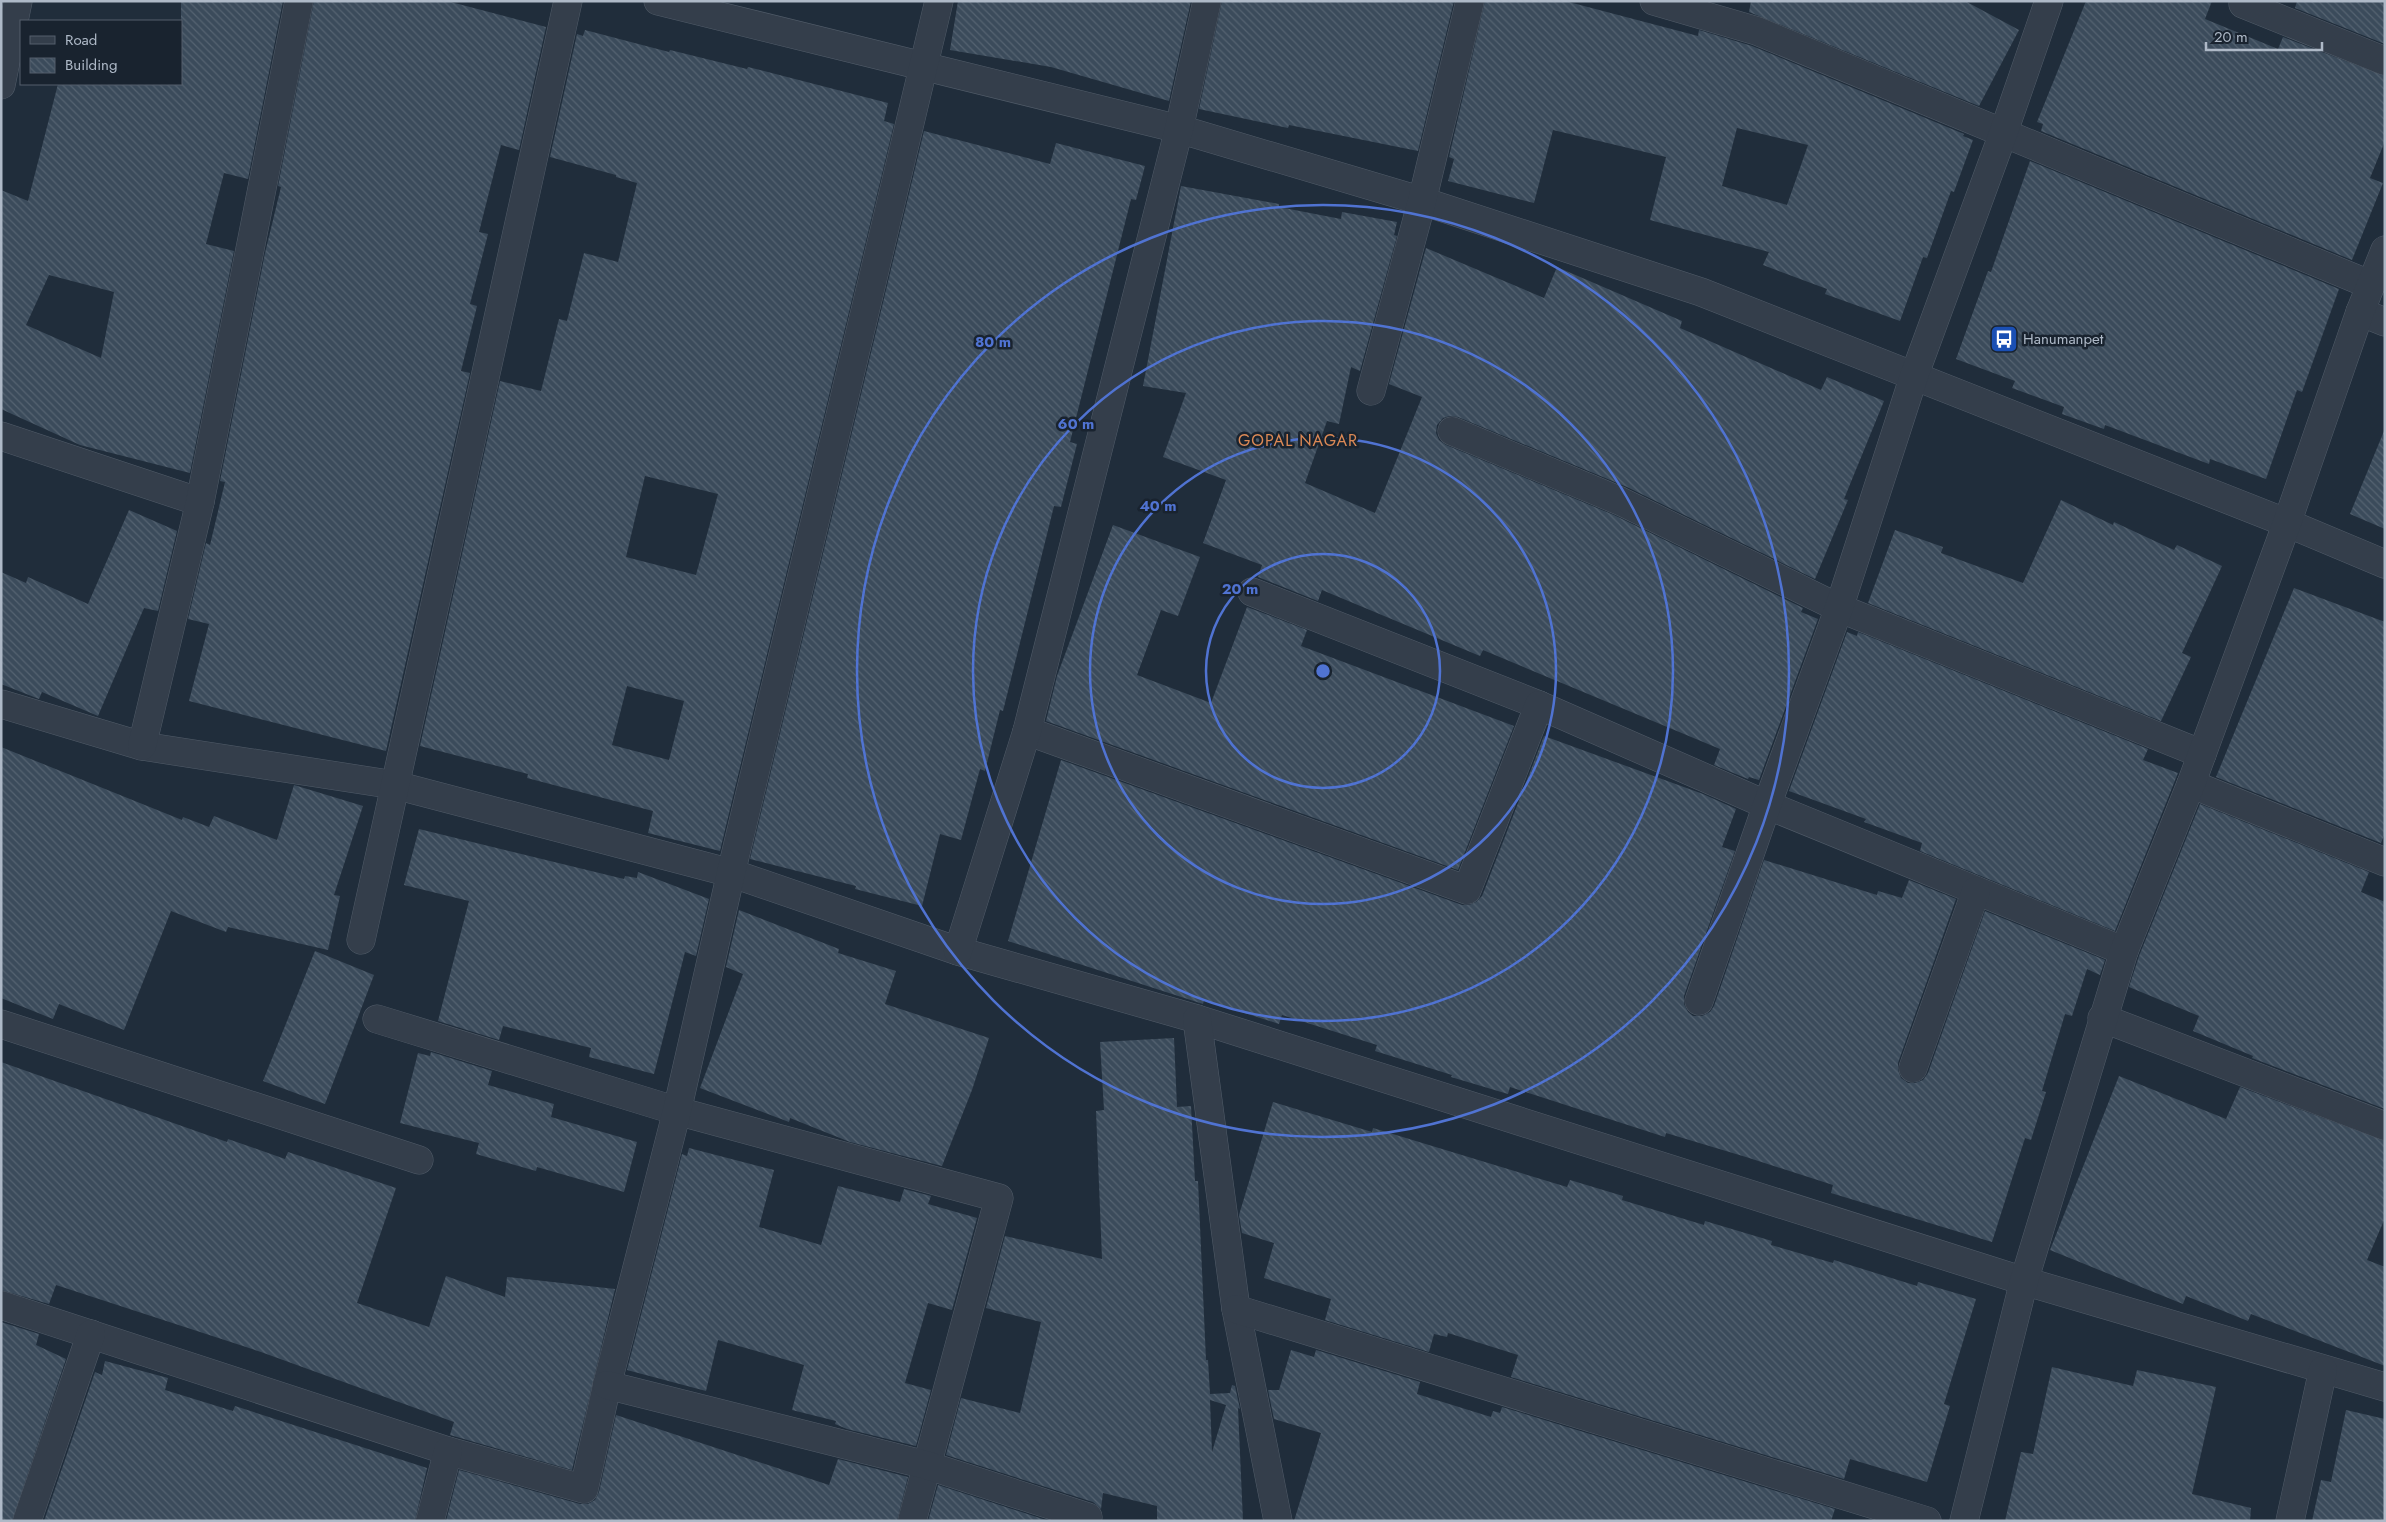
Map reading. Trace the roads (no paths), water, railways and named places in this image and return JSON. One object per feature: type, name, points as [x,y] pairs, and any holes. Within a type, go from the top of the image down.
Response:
[{"type":"street","points":[[1,85],[18,1]]},
{"type":"street","points":[[142,746],[200,502],[299,1]]},
{"type":"street","points":[[361,940],[568,1]]},
{"type":"street","points":[[658,1],[924,68],[1179,129],[1422,201],[1701,292],[2287,523],[2385,564]]},
{"type":"street","points":[[1,1305],[448,1451],[584,1489],[607,1385],[677,1111],[731,872],[939,1]]},
{"type":"street","points":[[958,951],[1027,731],[1179,129],[1207,1]]},
{"type":"street","points":[[1371,390],[1422,201],[1470,1]]},
{"type":"street","points":[[1654,1],[1756,31],[2371,285]]},
{"type":"street","points":[[1699,1001],[1767,805],[1839,608],[1914,376],[2003,134],[2049,1]]},
{"type":"street","points":[[2243,4],[2385,61]]},
{"type":"street","points":[[1964,1521],[2024,1281],[2102,1018],[2124,951],[2191,784],[2287,523],[2372,317],[2371,285],[2385,250]]},
{"type":"street","points":[[1452,431],[1620,501],[1839,608],[2202,754]]},
{"type":"street","points":[[1,436],[200,502]]},
{"type":"street","points":[[1252,592],[1539,705],[1767,805],[2124,951]]},
{"type":"street","points":[[1,704],[142,746],[395,785],[731,872],[958,951],[1197,1019],[2024,1281],[2385,1387]]},
{"type":"street","points":[[1027,731],[1467,890],[1539,705]]},
{"type":"street","points":[[2191,784],[2385,862]]},
{"type":"street","points":[[1913,1068],[1976,891]]},
{"type":"street","points":[[2102,1018],[2385,1126]]},
{"type":"street","points":[[376,1019],[677,1111],[999,1198],[912,1521]]},
{"type":"street","points":[[1197,1019],[1236,1309],[1278,1521]]},
{"type":"street","points":[[1,1024],[419,1160]]},
{"type":"street","points":[[1236,1309],[1927,1521]]},
{"type":"street","points":[[27,1521],[91,1334]]},
{"type":"street","points":[[2290,1521],[2324,1370]]},
{"type":"street","points":[[607,1385],[926,1465],[1088,1517]]},
{"type":"street","points":[[430,1521],[448,1451]]},
{"type":"place","name":"Hanumanpet","points":[[2004,339]]},
{"type":"district","name":"GOPAL NAGAR","points":[[1298,440]]}]
